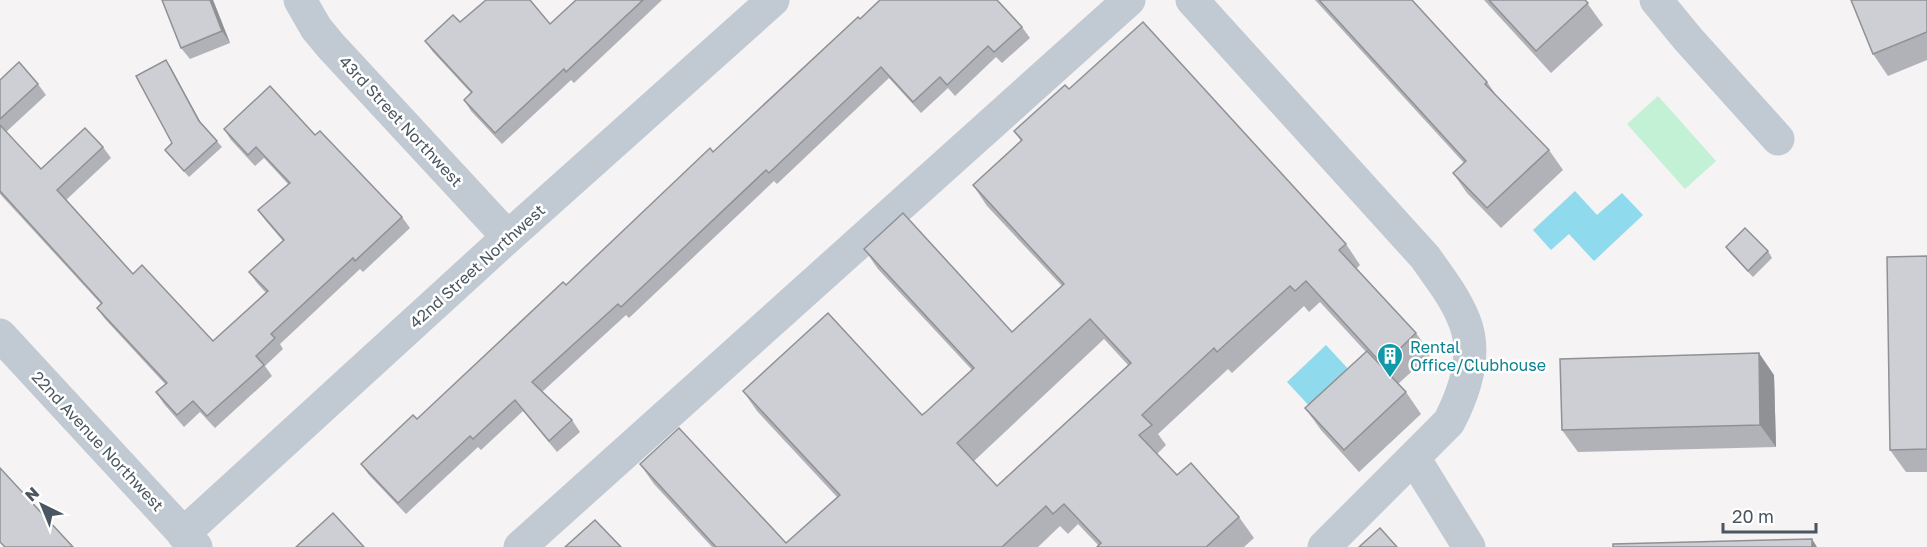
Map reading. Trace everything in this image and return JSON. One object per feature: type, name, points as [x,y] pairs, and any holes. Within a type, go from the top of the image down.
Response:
[{"type":"street","name":"43rd Street Northwest","points":[[300,0],[316,28],[336,52],[508,237]]},
{"type":"street","name":"42nd Street Northwest","points":[[190,540],[508,237],[773,0]]},
{"type":"street","points":[[520,547],[1129,0]]},
{"type":"street","points":[[1192,0],[1403,230],[1431,265],[1465,320],[1469,338],[1467,372],[1458,405],[1449,422],[1324,547]]},
{"type":"street","points":[[1656,0],[1778,139]]},
{"type":"street","name":"22nd Avenue Northwest","points":[[0,335],[190,540]]},
{"type":"street","points":[[1414,458],[1469,547]]},
{"type":"green space","points":[[1658,96],[1716,161],[1685,189],[1627,124]]},
{"type":"water","points":[[1575,191],[1597,215],[1622,193],[1643,215],[1594,261],[1569,234],[1551,250],[1533,230]]},
{"type":"water","points":[[1326,345],[1352,373],[1313,410],[1287,382]]},
{"type":"building","points":[[162,0],[210,0],[222,31],[181,48]]},
{"type":"building","points":[[486,0],[530,0],[550,24],[576,0],[643,0],[566,72],[564,69],[495,133],[464,100],[472,92],[425,41],[453,15],[460,22]]},
{"type":"building","points":[[880,0],[997,0],[1022,27],[994,52],[988,46],[947,85],[940,77],[913,102],[881,67],[769,173],[766,170],[621,307],[618,304],[532,382],[572,420],[549,441],[515,400],[473,439],[470,436],[398,503],[361,464],[413,415],[417,419],[563,282],[566,285],[710,148],[713,152],[858,17],[860,19]]},
{"type":"building","points":[[1319,0],[1412,0],[1487,82],[1485,84],[1549,150],[1487,208],[1453,173],[1466,161]]},
{"type":"building","points":[[1489,0],[1585,0],[1588,3],[1536,51]]},
{"type":"building","points":[[1851,0],[1927,0],[1927,32],[1873,54]]},
{"type":"building","points":[[1143,22],[1346,244],[1339,250],[1416,333],[1383,365],[1306,281],[1295,291],[1290,286],[1217,352],[1214,348],[1142,415],[1152,425],[1139,435],[1177,475],[1191,463],[1239,517],[1206,547],[1097,547],[1101,543],[1064,504],[1053,514],[1046,506],[1002,547],[716,547],[640,464],[679,428],[786,543],[840,495],[743,391],[828,313],[922,415],[974,368],[864,249],[903,213],[1012,332],[1064,284],[973,185],[1022,140],[1014,131],[1065,85],[1069,89]],"holes":[[[1090,319],[1131,363],[997,486],[957,443]]]},
{"type":"building","points":[[166,60],[199,121],[217,141],[184,171],[165,150],[172,143],[136,76]]},
{"type":"building","points":[[19,62],[38,84],[0,119],[0,80]]},
{"type":"building","points":[[270,86],[315,135],[320,131],[402,217],[355,261],[353,258],[271,334],[275,338],[256,356],[264,365],[207,416],[193,401],[177,415],[156,392],[167,383],[97,308],[102,303],[0,191],[0,125],[41,169],[85,128],[103,147],[57,190],[133,274],[142,265],[213,341],[268,291],[249,272],[284,240],[258,210],[290,183],[256,147],[248,155],[224,129]]},
{"type":"building","points":[[1745,228],[1768,251],[1748,271],[1726,247]]},
{"type":"building","points":[[1927,256],[1927,449],[1890,450],[1887,257]]},
{"type":"building","points":[[1367,351],[1406,392],[1344,450],[1305,408]]},
{"type":"building","points":[[1759,353],[1760,425],[1562,430],[1560,359]]},
{"type":"building","points":[[0,468],[73,547],[5,547],[0,542]]},
{"type":"building","points":[[333,513],[364,547],[296,547]]},
{"type":"building","points":[[595,520],[621,547],[565,547]]},
{"type":"building","points":[[1380,528],[1397,547],[1359,547]]},
{"type":"building","points":[[1812,539],[1812,547],[1613,547],[1613,544]]},
{"type":"place","name":"Rental Office/Clubhouse","points":[[1390,379]]}]
